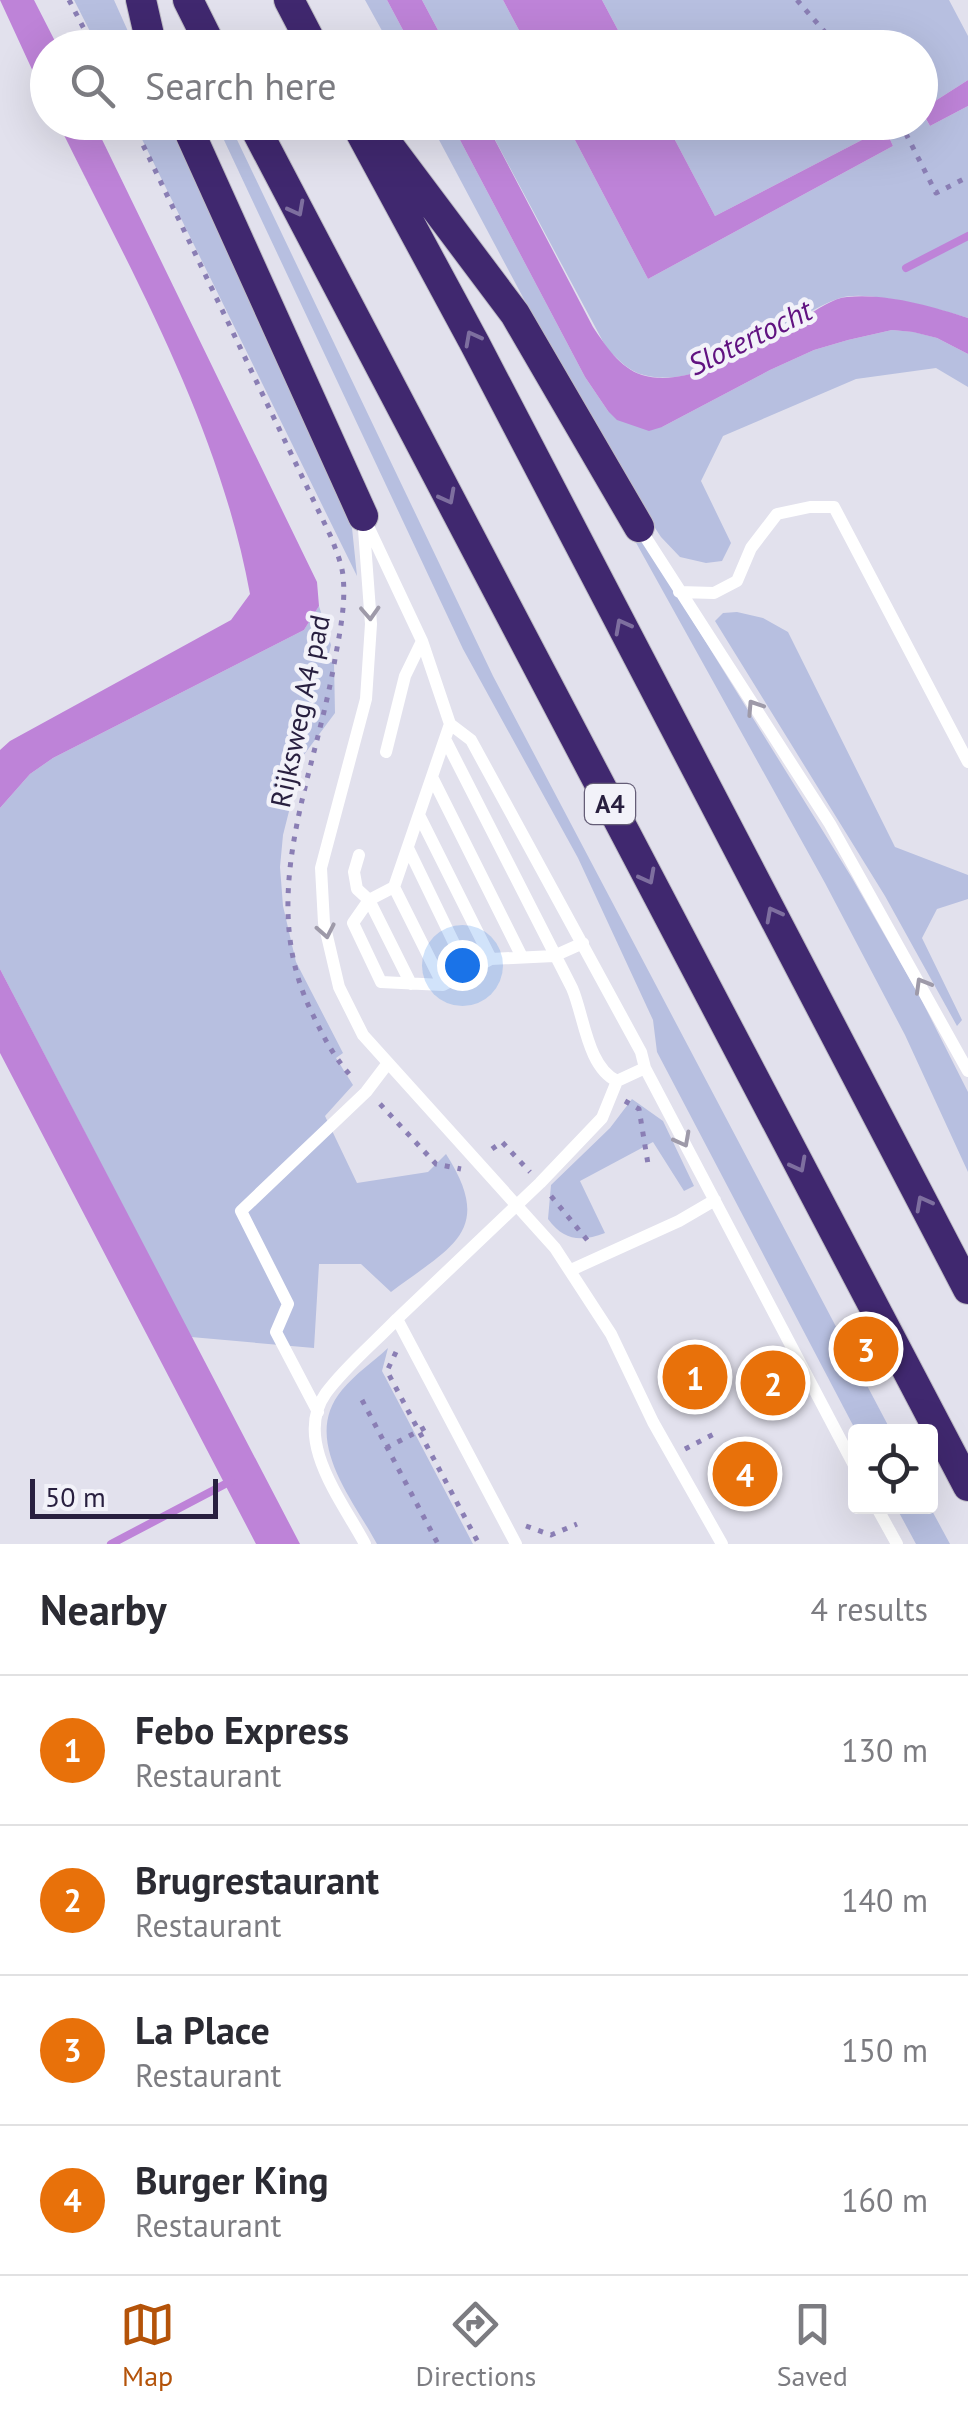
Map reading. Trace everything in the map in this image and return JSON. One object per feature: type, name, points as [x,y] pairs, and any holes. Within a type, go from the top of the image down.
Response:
[{"type":"highway","points":[[141,0],[148,30]]},
{"type":"highway","points":[[188,0],[203,30]]},
{"type":"highway","points":[[289,0],[305,30]]},
{"type":"highway","points":[[194,140],[364,516]]},
{"type":"highway","name":"A4","points":[[261,140],[968,1486]]},
{"type":"highway","points":[[365,140],[968,1289]]},
{"type":"highway","points":[[386,140],[516,314],[639,528]]},
{"type":"lane","points":[[678,592],[714,593],[737,581],[751,548],[777,514],[834,506],[968,762]]},
{"type":"lane","points":[[364,516],[422,642],[450,724],[471,740],[583,942],[848,1454]]},
{"type":"lane","points":[[364,516],[371,624],[366,698],[321,868],[324,923],[339,987],[363,1035],[571,1270],[611,1334],[654,1422],[722,1544]]},
{"type":"lane","points":[[639,528],[830,824],[968,1071]]},
{"type":"lane","points":[[386,752],[405,676],[422,642]]},
{"type":"lane","points":[[450,724],[394,888],[369,900],[353,922],[382,982],[443,985],[491,959],[554,956],[583,942]]},
{"type":"lane","points":[[445,739],[578,1001],[577,1012],[615,1087]]},
{"type":"lane","points":[[432,777],[522,957]]},
{"type":"lane","points":[[419,815],[491,959]]},
{"type":"lane","points":[[408,848],[468,972]]},
{"type":"lane","points":[[359,855],[354,872],[357,889],[369,900],[411,984]]},
{"type":"lane","points":[[394,888],[443,985]]},
{"type":"lane","points":[[318,1412],[276,1332],[288,1304],[242,1211],[366,1092],[388,1063]]},
{"type":"lane","points":[[365,1544],[319,1457],[313,1429],[324,1395],[602,1118],[615,1087],[645,1068]]},
{"type":"lane","points":[[571,1270],[679,1221],[714,1200]]},
{"type":"lane","points":[[397,1319],[516,1544]]},
{"type":"lane","points":[[880,1514],[897,1544]]},
{"type":"path","points":[[70,0],[85,30]]},
{"type":"path","points":[[797,0],[823,30]]},
{"type":"path","name":"Rijksweg A4 pad","points":[[141,140],[332,539],[343,574],[342,618],[330,688],[301,804],[287,886],[286,932],[304,999],[345,1071],[366,1092]]},
{"type":"path","points":[[909,140],[936,193],[968,177]]},
{"type":"path","points":[[615,1087],[639,1109],[648,1164]]},
{"type":"path","points":[[404,1335],[387,1371],[479,1544]]},
{"type":"path","points":[[362,1400],[438,1544]]},
{"type":"path","points":[[386,1448],[448,1416]]},
{"type":"path","points":[[674,1455],[718,1432]]},
{"type":"shaded area","points":[[0,0],[34,0],[49,30],[30,30],[30,65]]},
{"type":"shaded area","points":[[74,0],[114,0],[127,30],[89,30]]},
{"type":"shaded area","points":[[365,0],[387,0],[403,30],[382,30]]},
{"type":"shaded area","points":[[387,0],[422,0],[438,30],[403,30]]},
{"type":"shaded area","points":[[422,0],[503,0],[519,30],[438,30]]},
{"type":"shaded area","points":[[503,0],[602,0],[618,30],[519,30]]},
{"type":"shaded area","points":[[602,0],[949,0],[968,36],[968,80],[938,99],[938,30],[618,30]]},
{"type":"shaded area","points":[[968,80],[968,106],[938,122],[938,99]]},
{"type":"shaded area","points":[[968,106],[968,318],[885,298],[840,298],[719,364],[669,377],[639,373],[607,349],[495,140],[575,140],[648,279],[893,146],[890,140],[938,140],[938,122]]},
{"type":"shaded area","points":[[67,140],[102,140],[317,582],[319,606],[304,630],[53,758],[30,774],[0,808],[0,750],[10,741],[231,620],[250,594],[217,470],[144,294]]},
{"type":"shaded area","points":[[142,140],[178,140],[332,474],[352,528],[357,576]]},
{"type":"shaded area","points":[[224,140],[237,140],[493,676],[887,1424],[852,1424],[657,1052],[653,1020],[578,858],[463,649]]},
{"type":"shaded area","points":[[439,140],[460,140],[585,377],[608,411],[662,427],[814,350],[892,330],[937,338],[968,354],[968,387],[936,368],[856,379],[723,436],[701,481],[731,543],[722,561],[706,563],[680,557],[661,537],[608,457]]},
{"type":"shaded area","points":[[460,140],[495,140],[593,327],[614,355],[642,375],[662,378],[704,370],[847,297],[893,299],[968,318],[968,354],[937,338],[913,332],[892,330],[848,340],[770,370],[649,431],[617,420],[585,377]]},
{"type":"shaded area","points":[[575,140],[675,140],[715,216],[862,140],[890,140],[893,146],[648,279]]},
{"type":"shaded area","points":[[675,140],[862,140],[715,216]]},
{"type":"shaded area","points":[[564,413],[852,878],[920,997],[968,1092],[968,1172],[905,1035],[825,883]]},
{"type":"shaded area","points":[[319,606],[331,645],[327,661],[334,663],[335,713],[303,756],[283,835],[280,867],[283,906],[296,962],[343,1053],[336,1058],[353,1085],[325,1116],[357,1183],[428,1172],[446,1154],[467,1202],[466,1220],[448,1249],[391,1292],[361,1264],[319,1264],[314,1348],[191,1337],[0,969],[0,808],[30,774],[53,758],[304,630]]},
{"type":"shaded area","points":[[723,613],[763,618],[788,632],[895,847],[968,875],[968,899],[937,909],[922,938],[962,1020],[957,1026],[885,896],[715,621]]},
{"type":"shaded area","points":[[0,969],[300,1544],[256,1544],[0,1053]]},
{"type":"shaded area","points":[[632,1099],[663,1121],[694,1186],[684,1191],[653,1142],[580,1181],[605,1233],[581,1238],[560,1232],[548,1219],[551,1185],[610,1128]]},
{"type":"shaded area","points":[[388,1348],[382,1371],[473,1544],[377,1544],[335,1468],[328,1448],[331,1409],[347,1384]]},
{"type":"shaded area","points":[[900,1514],[934,1514],[950,1544],[916,1544]]},
{"type":"waterway","points":[[906,268],[968,236]]},
{"type":"waterway","points":[[111,1544],[231,1481]]},
{"type":"place","name":"La Place","points":[[866,1349]]},
{"type":"place","name":"Febo Express","points":[[695,1377]]},
{"type":"place","name":"Brugrestaurant","points":[[773,1383]]},
{"type":"place","name":"Burger King","points":[[745,1474]]},
{"type":"water label","name":"Slotertocht","points":[[750,338]]}]
